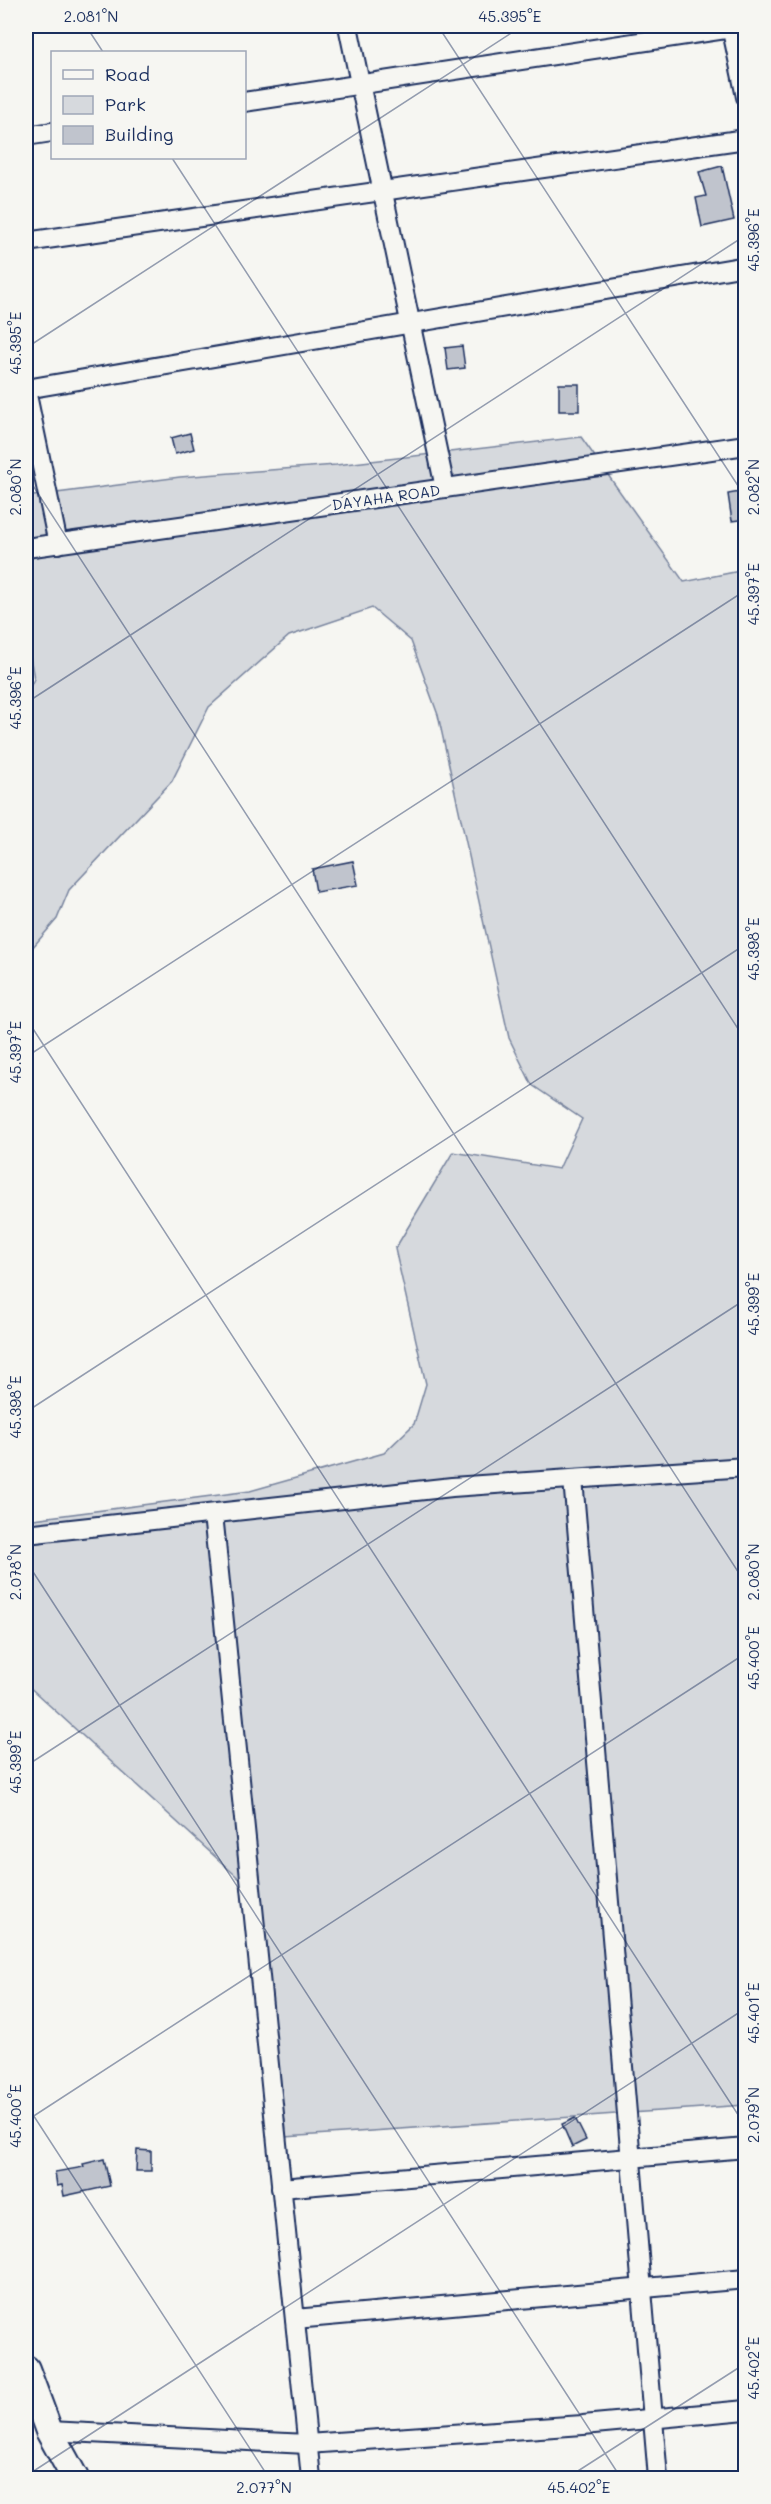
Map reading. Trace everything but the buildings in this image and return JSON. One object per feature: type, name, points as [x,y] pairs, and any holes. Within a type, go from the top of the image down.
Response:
[{"type":"street","points":[[348,26],[445,488]]},
{"type":"street","points":[[246,102],[731,27],[746,97]]},
{"type":"street","points":[[26,136],[51,132]]},
{"type":"street","points":[[26,242],[746,139]]},
{"type":"street","points":[[58,544],[26,389],[746,267]]},
{"type":"street","name":"DAYAHA ROAD","points":[[26,548],[746,445]]},
{"type":"street","points":[[26,1534],[452,1487],[746,1467]]},
{"type":"street","points":[[573,1479],[658,2478]]},
{"type":"street","points":[[213,1514],[311,2478]]},
{"type":"street","points":[[281,2188],[746,2148]]},
{"type":"street","points":[[295,2319],[746,2279]]},
{"type":"street","points":[[26,2369],[49,2431],[75,2478]]},
{"type":"street","points":[[49,2431],[307,2444],[746,2410]]},
{"type":"green space","points":[[581,437],[684,582],[745,570],[745,2105],[271,2138],[256,1894],[26,1684],[26,1520],[250,1491],[384,1453],[414,1424],[426,1384],[395,1249],[453,1152],[559,1169],[582,1119],[532,1085],[509,1038],[438,715],[411,641],[372,608],[289,636],[209,707],[172,781],[69,890],[57,919],[26,955],[26,695],[34,679],[26,633],[26,497],[180,477],[336,465]]}]
